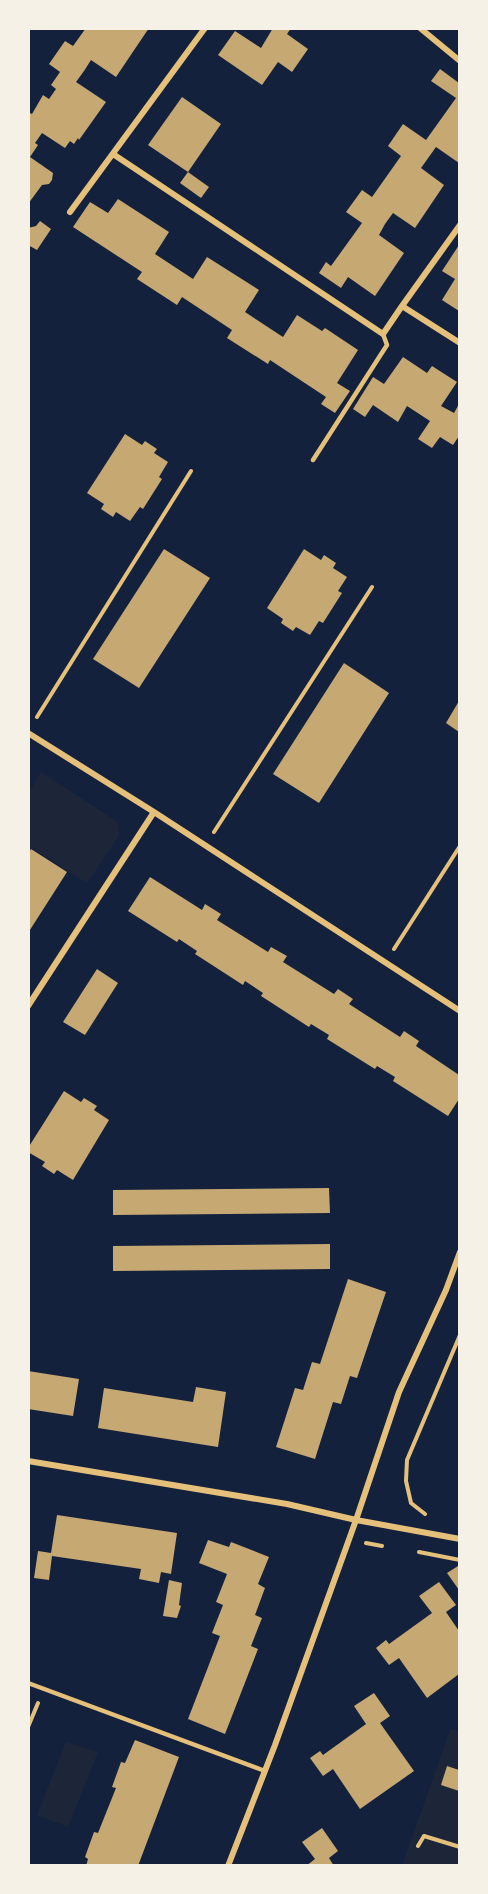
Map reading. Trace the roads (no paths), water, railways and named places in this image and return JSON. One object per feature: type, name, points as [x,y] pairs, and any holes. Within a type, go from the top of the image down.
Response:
[{"type":"street","points":[[70,212],[205,28]]},
{"type":"street","points":[[420,28],[459,61]]},
{"type":"street","points":[[113,154],[383,334],[459,225]]},
{"type":"street","points":[[402,306],[459,344]]},
{"type":"street","points":[[28,734],[154,812],[459,1011]]},
{"type":"street","points":[[28,1006],[154,812]]},
{"type":"street","points":[[228,1866],[356,1520],[399,1392],[446,1290],[459,1252]]},
{"type":"street","points":[[28,1461],[287,1504],[356,1520],[459,1539]]},
{"type":"lane","points":[[312,460],[387,345],[383,334]]},
{"type":"lane","points":[[28,1683],[265,1771]]}]
